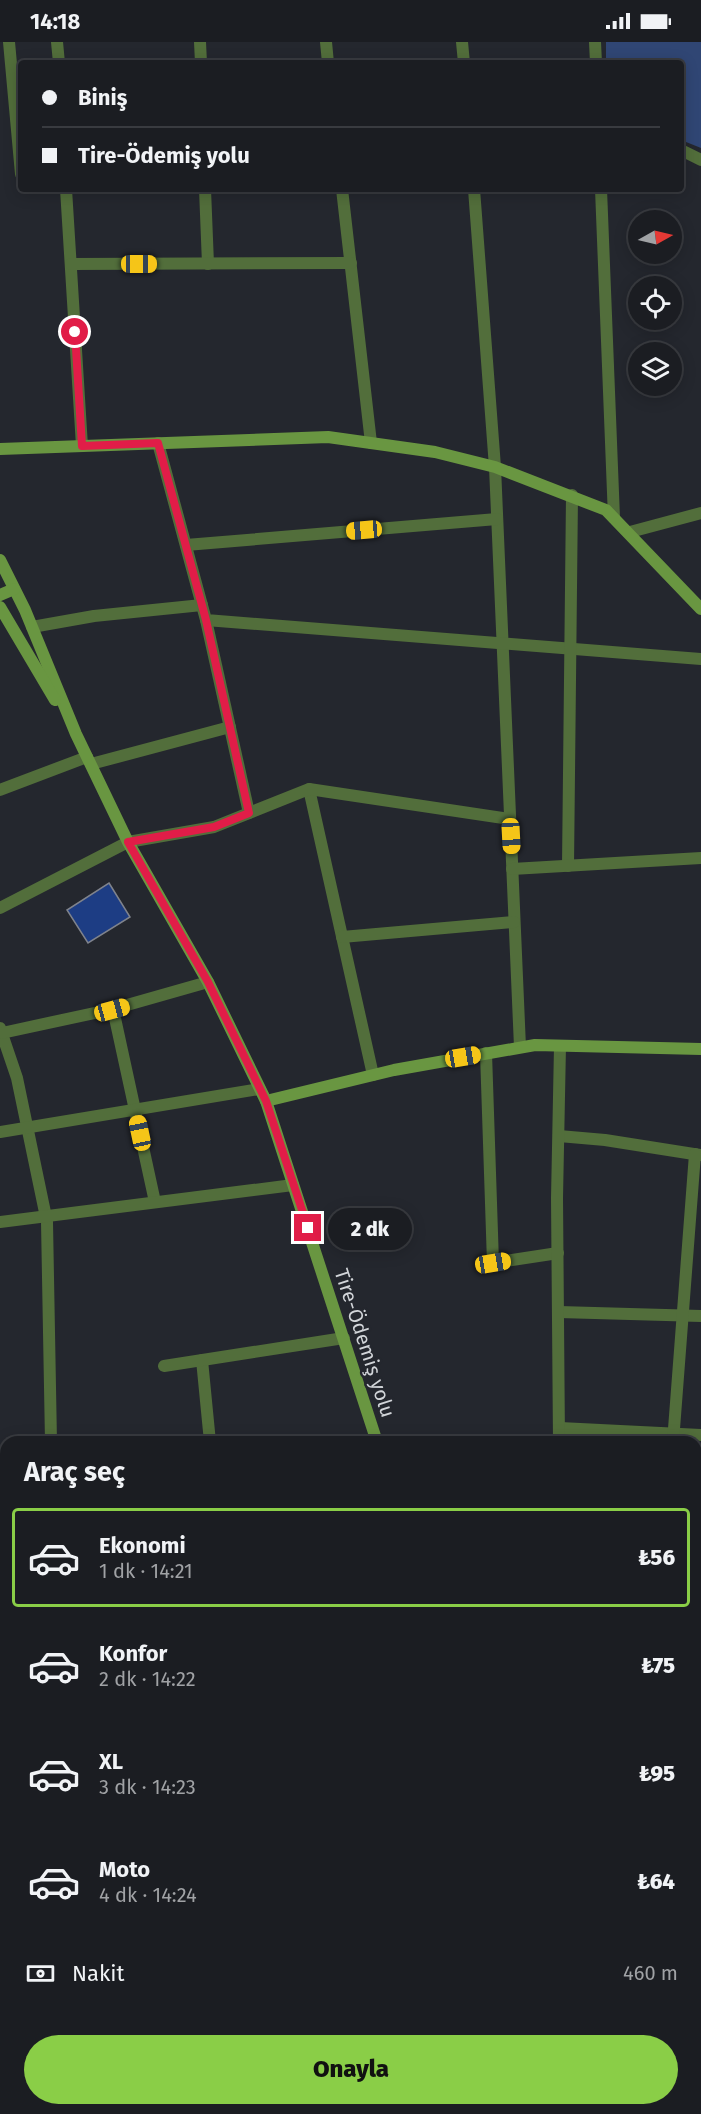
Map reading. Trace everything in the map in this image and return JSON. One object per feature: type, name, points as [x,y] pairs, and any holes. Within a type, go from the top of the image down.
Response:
[{"type":"street","points":[[57,42],[58,60]]},
{"type":"street","points":[[200,42],[201,60]]},
{"type":"street","points":[[326,42],[328,60]]},
{"type":"street","points":[[462,42],[464,60]]},
{"type":"street","points":[[595,42],[596,60]]},
{"type":"street","points":[[6,48],[18,144]]},
{"type":"street","points":[[0,105],[14,103]]},
{"type":"street","points":[[684,152],[701,160]]},
{"type":"street","points":[[66,192],[82,446]]},
{"type":"street","points":[[205,192],[208,264]]},
{"type":"street","points":[[342,192],[371,442]]},
{"type":"street","points":[[474,192],[495,467],[520,1047]]},
{"type":"street","points":[[601,192],[614,518]]},
{"type":"street","points":[[71,264],[351,264]]},
{"type":"street","points":[[0,449],[328,437],[435,452],[495,467],[606,510],[630,532],[701,609]]},
{"type":"street","points":[[158,443],[206,620],[249,813]]},
{"type":"street","points":[[568,866],[572,495]]},
{"type":"street","points":[[630,532],[701,513]]},
{"type":"street","points":[[186,545],[497,519]]},
{"type":"street","points":[[0,560],[25,610],[76,734]]},
{"type":"street","points":[[0,595],[14,589]]},
{"type":"street","points":[[32,627],[94,616],[202,605]]},
{"type":"street","points":[[25,610],[2,615],[76,734]]},
{"type":"street","points":[[206,620],[701,659]]},
{"type":"street","points":[[0,790],[89,761],[230,727]]},
{"type":"street","name":"Tire-Ödemiş yolu","points":[[76,734],[128,842],[208,982],[266,1101],[375,1436]]},
{"type":"street","points":[[0,908],[128,842],[214,827],[309,789],[510,819]]},
{"type":"street","points":[[309,789],[373,1075]]},
{"type":"street","points":[[512,869],[701,858]]},
{"type":"street","points":[[342,937],[514,922]]},
{"type":"street","points":[[51,1436],[46,1216],[17,1078],[1,1031],[112,1010],[208,982]]},
{"type":"street","points":[[112,1010],[154,1202]]},
{"type":"street","points":[[560,1046],[558,1253],[560,1436]]},
{"type":"street","points":[[266,1101],[373,1075],[520,1047],[701,1049]]},
{"type":"street","points":[[486,1053],[493,1263],[558,1253]]},
{"type":"street","points":[[0,1132],[259,1089]]},
{"type":"street","points":[[559,1136],[605,1140],[698,1155],[681,1315],[673,1436]]},
{"type":"street","points":[[0,1222],[293,1185]]},
{"type":"street","points":[[560,1312],[701,1316]]},
{"type":"street","points":[[164,1366],[344,1338]]},
{"type":"street","points":[[202,1360],[209,1436]]},
{"type":"street","points":[[560,1428],[650,1436]]},
{"type":"shaded area","points":[[606,42],[701,42],[701,148],[684,141],[684,60],[606,60]]},
{"type":"building","points":[[109,883],[130,917],[88,943],[67,910]]},
{"type":"route","points":[[75,332],[82,446],[158,443],[206,620],[249,813],[214,827],[128,842],[208,982],[266,1101],[308,1228]]}]
